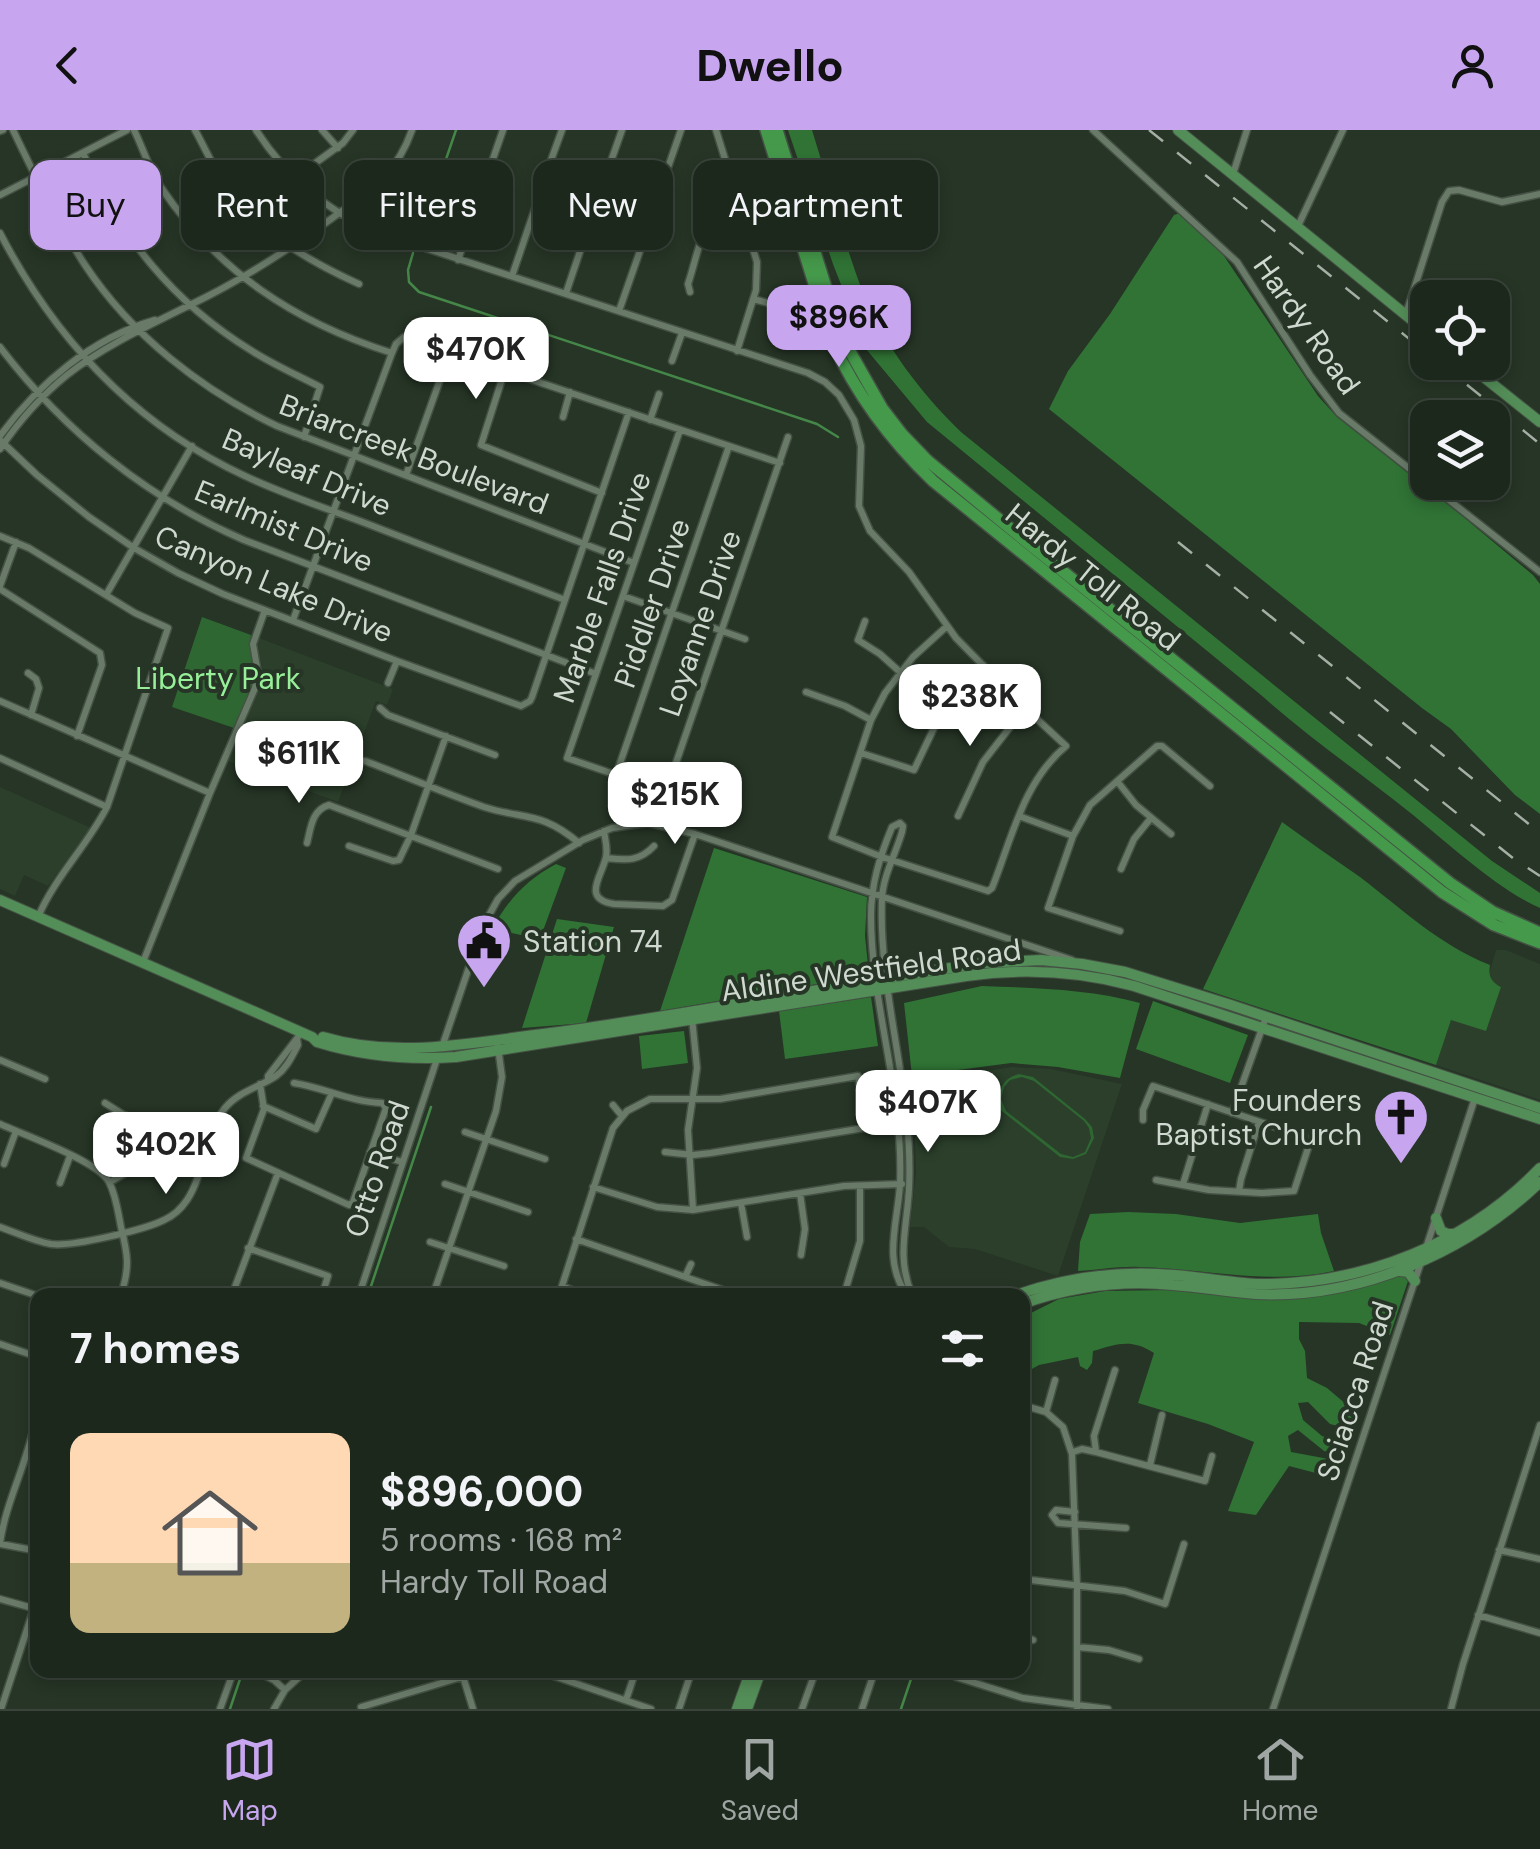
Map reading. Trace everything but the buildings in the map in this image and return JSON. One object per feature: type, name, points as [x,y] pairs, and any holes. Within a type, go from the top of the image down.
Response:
[{"type":"highway","name":"Hardy Toll Road","points":[[766,130],[832,341],[862,398],[916,465],[1442,892],[1494,925],[1540,943]]},
{"type":"highway","name":"Hardy Toll Road","points":[[777,130],[848,348],[882,408],[902,434],[928,461],[1028,544],[1450,883],[1493,912],[1540,932]]},
{"type":"main road","points":[[1178,130],[1410,320]]},
{"type":"main road","points":[[1487,380],[1540,422]]},
{"type":"main road","name":"Aldine Westfield Road","points":[[0,900],[303,1036],[387,1048],[440,1052],[497,1045],[965,970],[1018,965],[1082,964],[1125,972],[1159,989]]},
{"type":"main road","name":"Aldine Westfield Road","points":[[1018,965],[1159,989],[1477,1093],[1540,1119]]},
{"type":"main road","name":"Aldine Westfield Road","points":[[1477,1093],[1540,1108]]},
{"type":"main road","points":[[1394,1271],[1421,1262],[1478,1232],[1540,1168]]},
{"type":"main road","points":[[1351,1278],[1456,1234],[1540,1182]]},
{"type":"main road","points":[[1436,1218],[1441,1231],[1456,1234]]},
{"type":"main road","points":[[1030,1302],[1124,1272],[1266,1288],[1404,1270],[1415,1281]]},
{"type":"main road","points":[[1030,1290],[1050,1284],[1092,1281]]},
{"type":"main road","points":[[737,1709],[748,1678]]},
{"type":"main road","points":[[748,1709],[758,1678]]},
{"type":"street","name":"Briarcreek Boulevard","points":[[13,130],[30,165]]},
{"type":"street","points":[[69,160],[131,130],[158,183],[203,240],[241,277],[319,326],[392,353]]},
{"type":"street","points":[[195,130],[211,160]]},
{"type":"street","points":[[256,130],[279,160]]},
{"type":"street","points":[[322,130],[338,148]]},
{"type":"street","points":[[321,160],[338,148],[353,130]]},
{"type":"street","points":[[324,223],[384,179],[398,162],[412,130]]},
{"type":"street","points":[[458,260],[503,130]]},
{"type":"street","points":[[551,160],[562,130]]},
{"type":"street","points":[[611,160],[622,130]]},
{"type":"street","points":[[671,160],[682,130]]},
{"type":"street","points":[[716,130],[725,160]]},
{"type":"street","name":"Hardy Road","points":[[1094,130],[1237,262],[1339,413],[1540,572]]},
{"type":"street","points":[[1233,174],[1246,130]]},
{"type":"street","points":[[1298,226],[1343,130]]},
{"type":"street","points":[[83,153],[132,242],[169,286],[252,351],[320,387],[304,437]]},
{"type":"street","points":[[0,195],[30,180]]},
{"type":"street","points":[[1405,316],[1446,194],[1459,190],[1502,202],[1540,194]]},
{"type":"street","points":[[324,203],[373,231],[817,377],[832,388],[845,402],[861,446],[860,511],[866,524],[909,572],[946,627],[1066,746],[1039,777],[1019,816],[994,884],[988,890],[832,837],[871,720],[884,693],[946,627]]},
{"type":"street","points":[[512,276],[533,214]]},
{"type":"street","name":"Bayleaf Drive","points":[[0,233],[23,277],[85,358],[152,419],[192,446],[244,476],[565,600]]},
{"type":"street","name":"Briarcreek Boulevard","points":[[77,250],[87,268],[138,329],[174,362],[254,415],[634,563]]},
{"type":"street","points":[[1,442],[39,396],[85,358],[192,304],[285,250]]},
{"type":"street","points":[[295,250],[359,284]]},
{"type":"street","points":[[566,293],[580,250]]},
{"type":"street","points":[[619,311],[640,250]]},
{"type":"street","points":[[690,292],[688,284],[700,250]]},
{"type":"street","points":[[736,350],[757,281],[752,250]]},
{"type":"street","points":[[753,299],[792,309]]},
{"type":"street","points":[[672,361],[682,333]]},
{"type":"street","points":[[294,620],[399,339],[411,338],[780,463]]},
{"type":"street","name":"Earlmist Drive","points":[[0,347],[39,396],[95,448],[140,482],[218,528],[596,674]]},
{"type":"street","points":[[406,475],[450,352]]},
{"type":"street","points":[[506,370],[481,445],[602,493]]},
{"type":"street","points":[[563,417],[570,392]]},
{"type":"street","points":[[650,420],[660,394]]},
{"type":"street","points":[[546,656],[629,412]]},
{"type":"street","name":"Marble Falls Drive","points":[[616,775],[567,758],[680,430]]},
{"type":"street","name":"Loyanne Drive","points":[[655,824],[788,438]]},
{"type":"street","name":"Canyon Lake Drive","points":[[1,442],[64,498],[134,548],[264,610],[522,706],[530,702],[546,656]]},
{"type":"street","points":[[106,596],[192,446]]},
{"type":"street","name":"Piddler Drive","points":[[616,775],[729,446]]},
{"type":"street","points":[[0,536],[29,548],[106,596],[168,628],[107,806],[58,878],[38,917]]},
{"type":"street","points":[[16,542],[0,588],[95,649],[103,659],[77,736]]},
{"type":"street","points":[[623,596],[745,638]]},
{"type":"street","points":[[143,964],[257,681],[253,644],[264,610]]},
{"type":"street","points":[[865,620],[858,640],[900,672]]},
{"type":"street","points":[[388,683],[396,661]]},
{"type":"street","points":[[861,753],[914,770],[934,728],[983,665]]},
{"type":"street","points":[[28,672],[39,688],[30,715]]},
{"type":"street","points":[[806,692],[871,720]]},
{"type":"street","points":[[0,701],[210,792]]},
{"type":"street","points":[[380,708],[388,715],[495,755]]},
{"type":"street","points":[[958,816],[983,762],[1024,708]]},
{"type":"street","points":[[349,846],[393,862],[399,860],[446,736]]},
{"type":"street","points":[[1120,930],[1048,908],[1073,836],[1090,805],[1156,746],[1162,746],[1210,786]]},
{"type":"street","points":[[0,758],[107,806]]},
{"type":"street","points":[[365,761],[488,808],[554,824],[579,843]]},
{"type":"street","points":[[616,775],[666,792]]},
{"type":"street","points":[[1117,781],[1130,799],[1171,834]]},
{"type":"street","points":[[308,843],[314,816],[328,805],[498,869]]},
{"type":"street","points":[[1019,816],[1073,836]]},
{"type":"street","points":[[1121,869],[1134,839],[1151,818]]},
{"type":"street","points":[[655,824],[696,834],[1082,964]]},
{"type":"street","name":"Otto Road","points":[[361,1288],[483,926],[494,905],[515,880],[579,843],[626,825],[655,824]]},
{"type":"street","points":[[903,1288],[892,1259],[900,1184],[899,1146],[882,985],[882,897],[902,832],[900,824],[892,827],[874,878],[872,938],[882,985],[903,1091],[909,1139],[910,1184],[902,1254],[907,1288]]},
{"type":"street","points":[[604,831],[606,858],[596,888],[602,901],[663,906],[672,900],[696,834]]},
{"type":"street","points":[[606,858],[631,860],[654,846]]},
{"type":"street","points":[[1012,939],[1018,951],[1018,965]]},
{"type":"street","points":[[692,1016],[697,1066],[688,1130],[693,1210]]},
{"type":"street","points":[[1232,1112],[1264,1022]]},
{"type":"street","points":[[0,1227],[50,1244],[70,1246],[160,1222],[178,1211],[192,1191],[226,1106],[264,1081],[293,1042],[303,1036]]},
{"type":"street","points":[[435,1288],[496,1111],[502,1084],[497,1045]]},
{"type":"street","points":[[0,1060],[45,1079]]},
{"type":"street","points":[[567,1288],[562,1286],[614,1128],[633,1106],[662,1097],[720,1099],[858,1076],[864,1128],[690,1155],[665,1152]]},
{"type":"street","points":[[264,1081],[264,1106],[246,1158],[351,1204],[386,1108],[384,1104],[348,1100],[294,1083]]},
{"type":"street","points":[[1143,1120],[1153,1086],[1311,1139],[1294,1191],[1209,1190],[1156,1180]]},
{"type":"street","points":[[893,1092],[903,1091]]},
{"type":"street","points":[[264,1106],[316,1129],[332,1093]]},
{"type":"street","name":"Sciacca Road","points":[[1273,1709],[1477,1093]]},
{"type":"street","points":[[105,1103],[124,1115],[208,1144]]},
{"type":"street","points":[[1183,1184],[1208,1104]]},
{"type":"street","points":[[613,1105],[622,1116]]},
{"type":"street","points":[[1239,1191],[1259,1122]]},
{"type":"street","points":[[0,1124],[98,1169],[110,1182],[129,1265],[123,1288]]},
{"type":"street","points":[[4,1164],[16,1132]]},
{"type":"street","points":[[464,1132],[546,1159]]},
{"type":"street","points":[[370,1152],[403,1162]]},
{"type":"street","points":[[60,1183],[70,1156]]},
{"type":"street","points":[[234,1288],[278,1173]]},
{"type":"street","points":[[110,1182],[124,1174]]},
{"type":"street","points":[[445,1184],[528,1212]]},
{"type":"street","points":[[593,1187],[657,1207],[693,1210],[800,1193],[910,1184]]},
{"type":"street","points":[[846,1288],[860,1241],[860,1186]]},
{"type":"street","points":[[800,1193],[804,1228],[800,1255]]},
{"type":"street","points":[[742,1204],[747,1236]]},
{"type":"street","points":[[896,1214],[907,1214]]},
{"type":"street","points":[[576,1239],[717,1288]]},
{"type":"street","points":[[430,1242],[504,1266]]},
{"type":"street","points":[[248,1248],[328,1276],[324,1288]]},
{"type":"street","points":[[685,1277],[691,1264]]},
{"type":"street","points":[[0,1283],[30,1293]]},
{"type":"street","points":[[0,1344],[30,1354]]},
{"type":"street","points":[[1096,1452],[1094,1436],[1115,1370]]},
{"type":"street","points":[[1046,1412],[1055,1380]]},
{"type":"street","points":[[1030,1407],[1046,1412],[1063,1427],[1072,1454],[1077,1707]]},
{"type":"street","points":[[1150,1465],[1162,1414]]},
{"type":"street","points":[[1451,1709],[1540,1425]]},
{"type":"street","points":[[30,1441],[5,1516],[0,1544],[30,1550]]},
{"type":"street","points":[[1072,1454],[1082,1449],[1204,1481],[1212,1456]]},
{"type":"street","points":[[1075,1512],[1056,1510],[1052,1515],[1058,1523],[1126,1528]]},
{"type":"street","points":[[1030,1580],[1124,1591],[1165,1604],[1184,1544]]},
{"type":"street","points":[[1500,1550],[1540,1559]]},
{"type":"street","points":[[0,1599],[30,1607]]},
{"type":"street","points":[[1478,1615],[1540,1633]]},
{"type":"street","points":[[0,1709],[30,1626]]},
{"type":"street","points":[[1077,1648],[1109,1650],[1139,1659]]},
{"type":"street","points":[[220,1709],[231,1678]]},
{"type":"street","points":[[270,1678],[285,1690]]},
{"type":"street","points":[[274,1709],[285,1690],[298,1678]]},
{"type":"street","points":[[361,1708],[448,1678]]},
{"type":"street","points":[[464,1678],[473,1709]]},
{"type":"street","points":[[560,1678],[651,1709]]},
{"type":"street","points":[[626,1700],[633,1678]]},
{"type":"street","points":[[678,1709],[689,1678]]},
{"type":"street","points":[[802,1709],[813,1678]]},
{"type":"street","points":[[862,1709],[872,1678]]},
{"type":"street","points":[[968,1678],[1023,1698],[1108,1709]]},
{"type":"shaded area","points":[[259,638],[393,689],[387,705],[376,701],[338,802],[228,761],[261,682]]},
{"type":"shaded area","points":[[0,787],[91,828],[48,886],[24,875],[15,896],[0,889]]},
{"type":"shaded area","points":[[1496,950],[1506,950],[1540,964],[1540,1100],[1436,1065],[1451,1020],[1501,986],[1494,984],[1489,974]]},
{"type":"shaded area","points":[[1012,1067],[1051,1069],[1122,1084],[1058,1276],[975,1249],[949,1247],[924,1227],[910,1227],[916,1173],[908,1083]]},
{"type":"green space","points":[[788,130],[812,130],[821,160],[798,160]]},
{"type":"green space","points":[[1180,213],[1222,253],[1318,396],[1337,417],[1410,475],[1410,500],[1442,500],[1540,584],[1540,814],[1515,795],[1451,729],[1049,409],[1068,371],[1174,215]]},
{"type":"green space","points":[[828,250],[848,250],[882,331],[918,385],[961,432],[1492,861],[1540,893],[1540,908],[1489,877],[1297,725],[927,422],[866,349]]},
{"type":"green space","name":"Liberty Park","points":[[202,617],[251,635],[253,684],[234,728],[172,707]]},
{"type":"green space","points":[[1282,822],[1438,937],[1490,965],[1491,978],[1501,987],[1486,1031],[1451,1020],[1436,1065],[1203,989]]},
{"type":"green space","points":[[714,848],[867,897],[869,975],[660,1011]]},
{"type":"green space","points":[[556,864],[566,868],[540,939],[492,929],[519,892]]},
{"type":"green space","points":[[557,919],[614,927],[586,1023],[522,1028]]},
{"type":"green space","points":[[982,986],[1081,992],[1140,1003],[1120,1078],[1011,1063],[912,1076],[904,1003]]},
{"type":"green space","points":[[871,997],[878,1046],[785,1059],[779,1011]]},
{"type":"green space","points":[[1153,1001],[1248,1035],[1230,1083],[1136,1049]]},
{"type":"green space","points":[[684,1031],[688,1063],[642,1069],[639,1036]]},
{"type":"green space","points":[[1019,1074],[1033,1077],[1092,1127],[1094,1138],[1086,1154],[1073,1159],[1060,1157],[998,1108],[1002,1087],[1008,1080]],"holes":[[[1022,1077],[1034,1081],[1084,1121],[1091,1138],[1085,1152],[1073,1157],[1061,1154],[1006,1111],[1001,1099],[1010,1080]]]},
{"type":"green space","points":[[1128,1212],[1240,1223],[1318,1214],[1334,1271],[1286,1277],[1140,1267],[1078,1271],[1080,1242],[1090,1214]]},
{"type":"green space","points":[[1396,1276],[1408,1281],[1390,1335],[1359,1323],[1299,1322],[1307,1378],[1327,1388],[1354,1411],[1353,1430],[1330,1424],[1308,1402],[1298,1403],[1303,1420],[1322,1436],[1349,1444],[1345,1456],[1324,1451],[1298,1430],[1288,1436],[1291,1452],[1345,1462],[1335,1478],[1289,1466],[1256,1515],[1228,1511],[1254,1442],[1138,1403],[1154,1353],[1138,1345],[1117,1345],[1093,1351],[1087,1370],[1080,1366],[1078,1357],[1030,1370],[1030,1314],[1059,1299],[1105,1291],[1169,1290],[1279,1299],[1366,1286]]},
{"type":"waterway","points":[[446,160],[456,130]]},
{"type":"waterway","points":[[413,253],[409,282],[419,292],[817,424],[838,437]]},
{"type":"waterway","points":[[370,1288],[431,1107]]},
{"type":"waterway","points":[[230,1709],[240,1678]]},
{"type":"waterway","points":[[901,1709],[911,1678]]},
{"type":"railway","points":[[1149,130],[1410,340]]},
{"type":"railway","points":[[1461,380],[1540,444]]},
{"type":"railway","points":[[1178,542],[1540,833]]},
{"type":"railway","points":[[1330,712],[1540,876]]},
{"type":"place","name":"Station 74","points":[[484,990]]},
{"type":"place","name":"Founders Baptist Church","points":[[1401,1166]]}]
